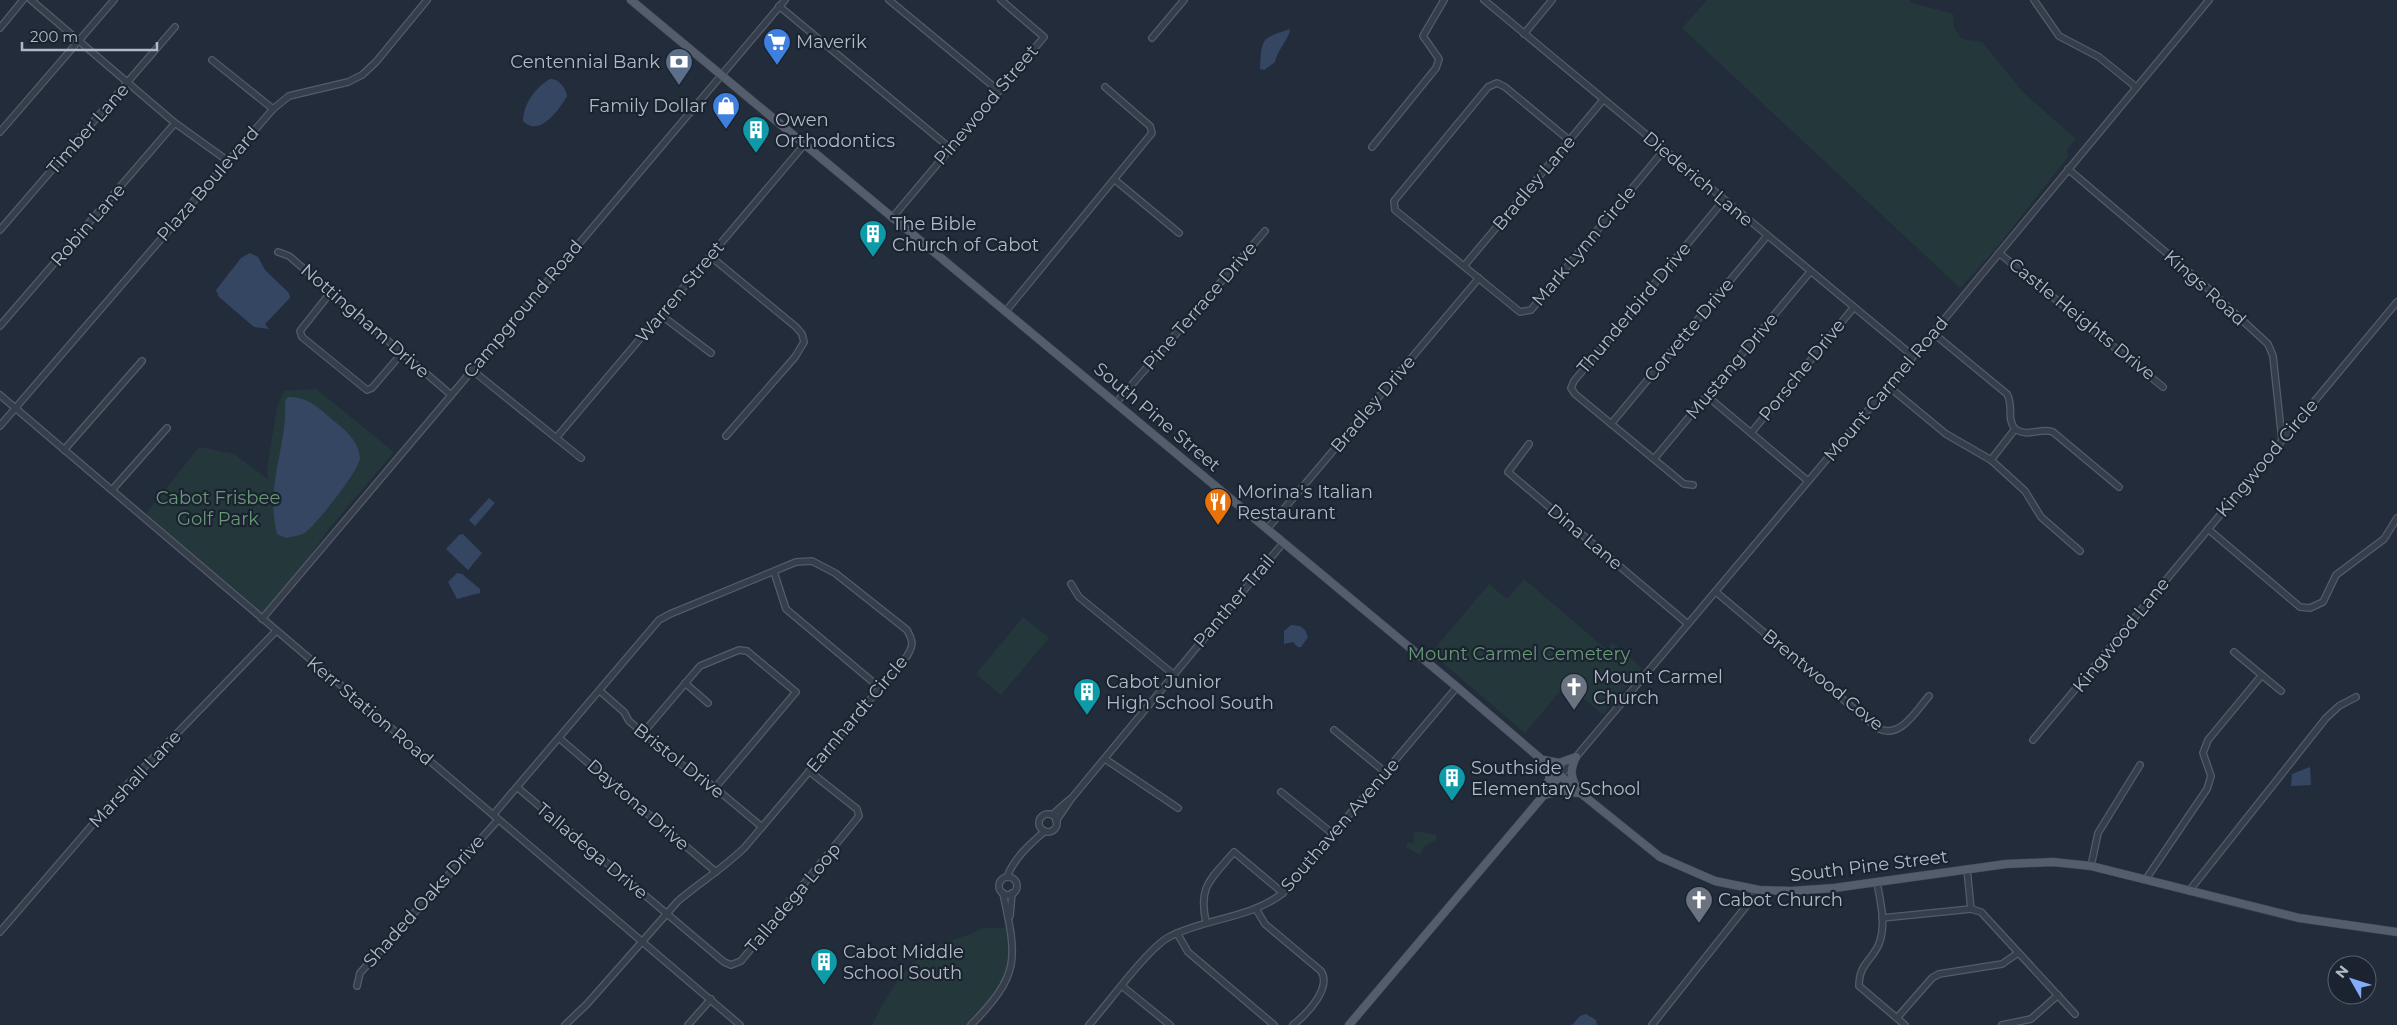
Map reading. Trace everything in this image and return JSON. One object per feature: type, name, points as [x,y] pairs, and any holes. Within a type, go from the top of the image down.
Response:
[{"type":"main road","name":"South Pine Street","points":[[632,0],[1457,687],[1544,760],[1560,776],[1660,857],[1715,881],[1759,890],[1791,891],[1877,882],[2006,864],[2053,862],[2091,866],[2146,878],[2189,891],[2299,918],[2397,932]]},
{"type":"main road","points":[[1544,760],[1559,763],[1576,757]]},
{"type":"main road","points":[[1576,757],[1571,767],[1571,774],[1581,793]]},
{"type":"main road","points":[[1544,760],[1550,776],[1550,782],[1544,794]]},
{"type":"main road","points":[[1350,1025],[1560,776]]},
{"type":"main road","points":[[1544,794],[1568,790],[1581,793]]},
{"type":"street","points":[[0,28],[23,0]]},
{"type":"street","points":[[31,0],[175,123],[228,161]]},
{"type":"street","points":[[0,132],[114,0]]},
{"type":"street","name":"Plaza Boulevard","points":[[0,426],[273,109],[289,96],[348,82],[362,75],[376,62],[427,0]]},
{"type":"street","name":"Campground Road","points":[[262,619],[450,394],[785,0]]},
{"type":"street","points":[[889,0],[999,91]]},
{"type":"street","name":"Pinewood Street","points":[[892,218],[1044,36],[1000,0]]},
{"type":"street","points":[[1152,38],[1184,0]]},
{"type":"street","points":[[1372,147],[1436,68],[1439,59],[1423,36],[1444,0]]},
{"type":"street","name":"Diederich Lane","points":[[1484,0],[1913,356]]},
{"type":"street","points":[[1524,34],[1552,0]]},
{"type":"street","points":[[2034,0],[2059,36],[2099,57],[2136,87]]},
{"type":"street","name":"Mount Carmel Road","points":[[1560,776],[1933,333],[2206,1]]},
{"type":"street","points":[[779,6],[950,148]]},
{"type":"street","name":"Timber Lane","points":[[0,230],[175,27]]},
{"type":"street","points":[[212,60],[273,109]]},
{"type":"street","name":"Mark Lynn Circle","points":[[1569,140],[1505,87],[1497,83],[1488,87],[1394,201],[1396,210],[1520,312],[1531,310],[1664,150]]},
{"type":"street","points":[[1006,311],[1152,131],[1150,126],[1105,87]]},
{"type":"street","name":"Bradley Lane","points":[[1464,266],[1603,100]]},
{"type":"street","name":"Robin Lane","points":[[0,326],[175,123]]},
{"type":"street","name":"Warren Street","points":[[556,438],[804,145]]},
{"type":"street","name":"Kings Road","points":[[2068,169],[2203,284],[2268,344],[2273,356],[2282,440]]},
{"type":"street","points":[[1114,180],[1179,233]]},
{"type":"street","name":"Thunderbird Drive","points":[[1693,485],[1684,484],[1575,394],[1571,388],[1574,381],[1723,200]]},
{"type":"street","name":"Pine Terrace Drive","points":[[1116,403],[1265,231]]},
{"type":"street","name":"Corvette Drive","points":[[1612,424],[1767,236]]},
{"type":"street","name":"Nottingham Drive","points":[[278,252],[290,256],[450,394]]},
{"type":"street","name":"Castle Heights Drive","points":[[1999,252],[2163,387]]},
{"type":"street","points":[[710,256],[796,327],[802,334],[804,342],[794,357],[726,436]]},
{"type":"street","name":"Mustang Drive","points":[[1654,459],[1810,272]]},
{"type":"street","name":"Bradley Drive","points":[[1267,529],[1479,278]]},
{"type":"street","points":[[331,292],[303,325],[300,332],[302,337],[367,390],[372,388],[402,353]]},
{"type":"street","name":"Kingwood Circle","points":[[2397,302],[2208,529],[2300,607],[2310,608],[2323,602],[2336,575],[2384,540],[2397,518]]},
{"type":"street","name":"Porsche Drive","points":[[1751,433],[1854,307]]},
{"type":"street","points":[[661,315],[710,353]]},
{"type":"street","points":[[1933,333],[2007,394],[2011,402],[2009,418],[2015,429],[2026,434],[2046,429],[2053,432],[2119,487]]},
{"type":"street","points":[[64,450],[142,361]]},
{"type":"street","points":[[472,370],[581,458]]},
{"type":"street","points":[[1888,386],[1946,434],[1991,460],[2025,491],[2041,517],[2080,551]]},
{"type":"street","name":"Kerr Station Road","points":[[0,395],[740,1025]]},
{"type":"street","points":[[1707,396],[1808,481]]},
{"type":"street","points":[[112,490],[167,428]]},
{"type":"street","points":[[1991,460],[2015,429]]},
{"type":"street","name":"Dina Lane","points":[[1529,444],[1508,472],[1688,624]]},
{"type":"street","name":"Kingwood Lane","points":[[2033,740],[2208,529]]},
{"type":"street","name":"Panther Trail","points":[[1056,821],[1071,799],[1173,674],[1283,543]]},
{"type":"street","name":"Earnhardt Circle","points":[[496,818],[518,788],[659,620],[796,562],[812,561],[822,565],[907,630],[913,641],[912,648],[880,688],[762,827],[726,866],[693,888],[667,914],[587,1004],[565,1025]]},
{"type":"street","points":[[774,572],[786,609],[880,688]]},
{"type":"street","points":[[1070,584],[1079,597],[1173,674]]},
{"type":"street","name":"Brentwood Cove","points":[[1716,592],[1877,728],[1886,733],[1895,731],[1902,726],[1929,696]]},
{"type":"street","name":"Marshall Lane","points":[[0,932],[124,788],[276,631]]},
{"type":"street","points":[[643,733],[700,666],[743,650],[747,651],[796,692],[715,788]]},
{"type":"street","points":[[2234,652],[2281,691]]},
{"type":"street","points":[[2146,878],[2207,789],[2211,776],[2203,753],[2208,740],[2261,676]]},
{"type":"street","points":[[685,683],[708,703]]},
{"type":"street","name":"Southaven Avenue","points":[[1090,1025],[1161,942],[1177,933],[1206,922],[1256,909],[1273,901],[1283,893],[1457,687]]},
{"type":"street","name":"Bristol Drive","points":[[600,691],[624,712],[629,721],[643,733],[762,827]]},
{"type":"street","points":[[2189,891],[2326,718],[2339,706],[2356,697]]},
{"type":"street","points":[[1334,730],[1385,772]]},
{"type":"street","name":"Daytona Drive","points":[[560,738],[716,872]]},
{"type":"street","points":[[1105,759],[1178,808]]},
{"type":"street","points":[[2091,866],[2098,833],[2140,765]]},
{"type":"street","name":"Talladega Loop","points":[[667,914],[724,962],[731,965],[741,961],[859,816],[857,809],[810,771]]},
{"type":"street","name":"Talladega Drive","points":[[518,788],[667,914]]},
{"type":"street","points":[[1281,792],[1333,834]]},
{"type":"street","name":"Panther Trail","points":[[1052,815],[1071,799]]},
{"type":"street","points":[[1010,916],[1000,884],[1007,877],[1015,861],[1033,841],[1046,831],[1052,830],[1056,821],[1052,815],[1047,814],[1041,817],[1040,827],[1033,841]]},
{"type":"street","name":"Shaded Oaks Drive","points":[[357,986],[360,972],[496,818]]},
{"type":"street","points":[[1040,827],[1046,831]]},
{"type":"street","points":[[1206,922],[1202,896],[1234,852],[1283,893]]},
{"type":"street","points":[[971,1025],[991,1005],[1004,987],[1011,970],[1010,916],[1012,893],[1017,885],[1014,879],[1015,861]]},
{"type":"street","points":[[1967,869],[1971,909]]},
{"type":"street","points":[[1007,877],[1014,879]]},
{"type":"street","points":[[1877,882],[1882,918],[1879,942],[1859,973],[1859,986],[1905,1025]]},
{"type":"street","points":[[1652,1025],[1759,890]]},
{"type":"street","points":[[1003,893],[1012,893]]},
{"type":"street","points":[[1256,909],[1265,924],[1321,971],[1325,980],[1323,991],[1293,1025]]},
{"type":"street","points":[[1882,918],[1971,909],[1981,912],[2075,1014]]},
{"type":"street","points":[[1177,933],[1188,952],[1274,1025]]},
{"type":"street","points":[[1897,1018],[1932,978],[1939,974],[2002,964],[2018,953]]},
{"type":"street","points":[[1122,986],[1170,1025]]},
{"type":"street","points":[[2002,1025],[2031,1019],[2058,996]]},
{"type":"street","points":[[691,1024],[711,999]]},
{"type":"green space","points":[[1707,0],[1909,0],[1912,3],[1953,14],[1954,28],[1962,39],[1982,42],[2023,92],[2076,139],[2067,149],[2068,157],[1993,252],[1960,288],[1682,28]]},
{"type":"green space","name":"Cabot Frisbee Golf Park","points":[[316,389],[394,452],[327,531],[292,583],[262,619],[146,514],[199,447],[234,454],[268,479],[267,469],[277,407],[284,391]]},
{"type":"green space","name":"Mount Carmel Cemetery","points":[[1524,579],[1607,650],[1613,643],[1642,668],[1603,715],[1566,684],[1525,733],[1431,653],[1489,584],[1507,599]]},
{"type":"green space","points":[[1023,617],[1049,638],[1001,695],[976,674]]},
{"type":"green space","points":[[1414,831],[1437,835],[1436,840],[1424,847],[1420,855],[1406,847],[1408,842],[1413,844]]},
{"type":"green space","points":[[983,928],[1009,928],[1008,960],[1006,972],[997,992],[968,1025],[872,1025],[899,979],[917,959],[939,945]]},
{"type":"water","points":[[1290,29],[1275,62],[1264,70],[1260,69],[1261,51],[1264,41],[1273,35]]},
{"type":"water","points":[[550,79],[556,80],[561,84],[567,96],[554,115],[548,120],[536,126],[529,125],[523,121],[525,108],[535,91]]},
{"type":"water","points":[[250,253],[258,257],[265,270],[289,293],[290,298],[265,324],[269,329],[254,327],[219,297],[216,290],[241,258]]},
{"type":"water","points":[[288,397],[305,400],[323,412],[352,438],[360,457],[347,483],[312,526],[303,534],[286,538],[277,534],[274,495],[285,417],[285,401]]},
{"type":"water","points":[[489,498],[495,503],[475,526],[469,520]]},
{"type":"water","points":[[463,534],[482,553],[468,570],[446,549],[459,535]]},
{"type":"water","points":[[457,573],[462,574],[480,589],[480,593],[457,599],[448,582]]},
{"type":"water","points":[[1291,625],[1300,626],[1305,630],[1308,637],[1301,647],[1298,647],[1293,642],[1284,644],[1284,631]]},
{"type":"water","points":[[2310,767],[2311,785],[2291,786],[2292,774]]},
{"type":"water","points":[[1586,1014],[1596,1020],[1597,1025],[1572,1025],[1580,1016]]},
{"type":"place","name":"Maverik","points":[[777,66]]},
{"type":"place","name":"Centennial Bank","points":[[679,86]]},
{"type":"place","name":"Family Dollar","points":[[726,130]]},
{"type":"place","name":"Owen Orthodontics","points":[[756,154]]},
{"type":"place","name":"The Bible Church of Cabot","points":[[873,258]]},
{"type":"place","name":"Morina's Italian Restaurant","points":[[1218,526]]},
{"type":"place","name":"Mount Carmel Church","points":[[1574,711]]},
{"type":"place","name":"Cabot Junior High School South","points":[[1087,716]]},
{"type":"place","name":"Southside Elementary School","points":[[1452,802]]},
{"type":"place","name":"Cabot Church","points":[[1699,924]]},
{"type":"place","name":"Cabot Middle School South","points":[[824,986]]}]
